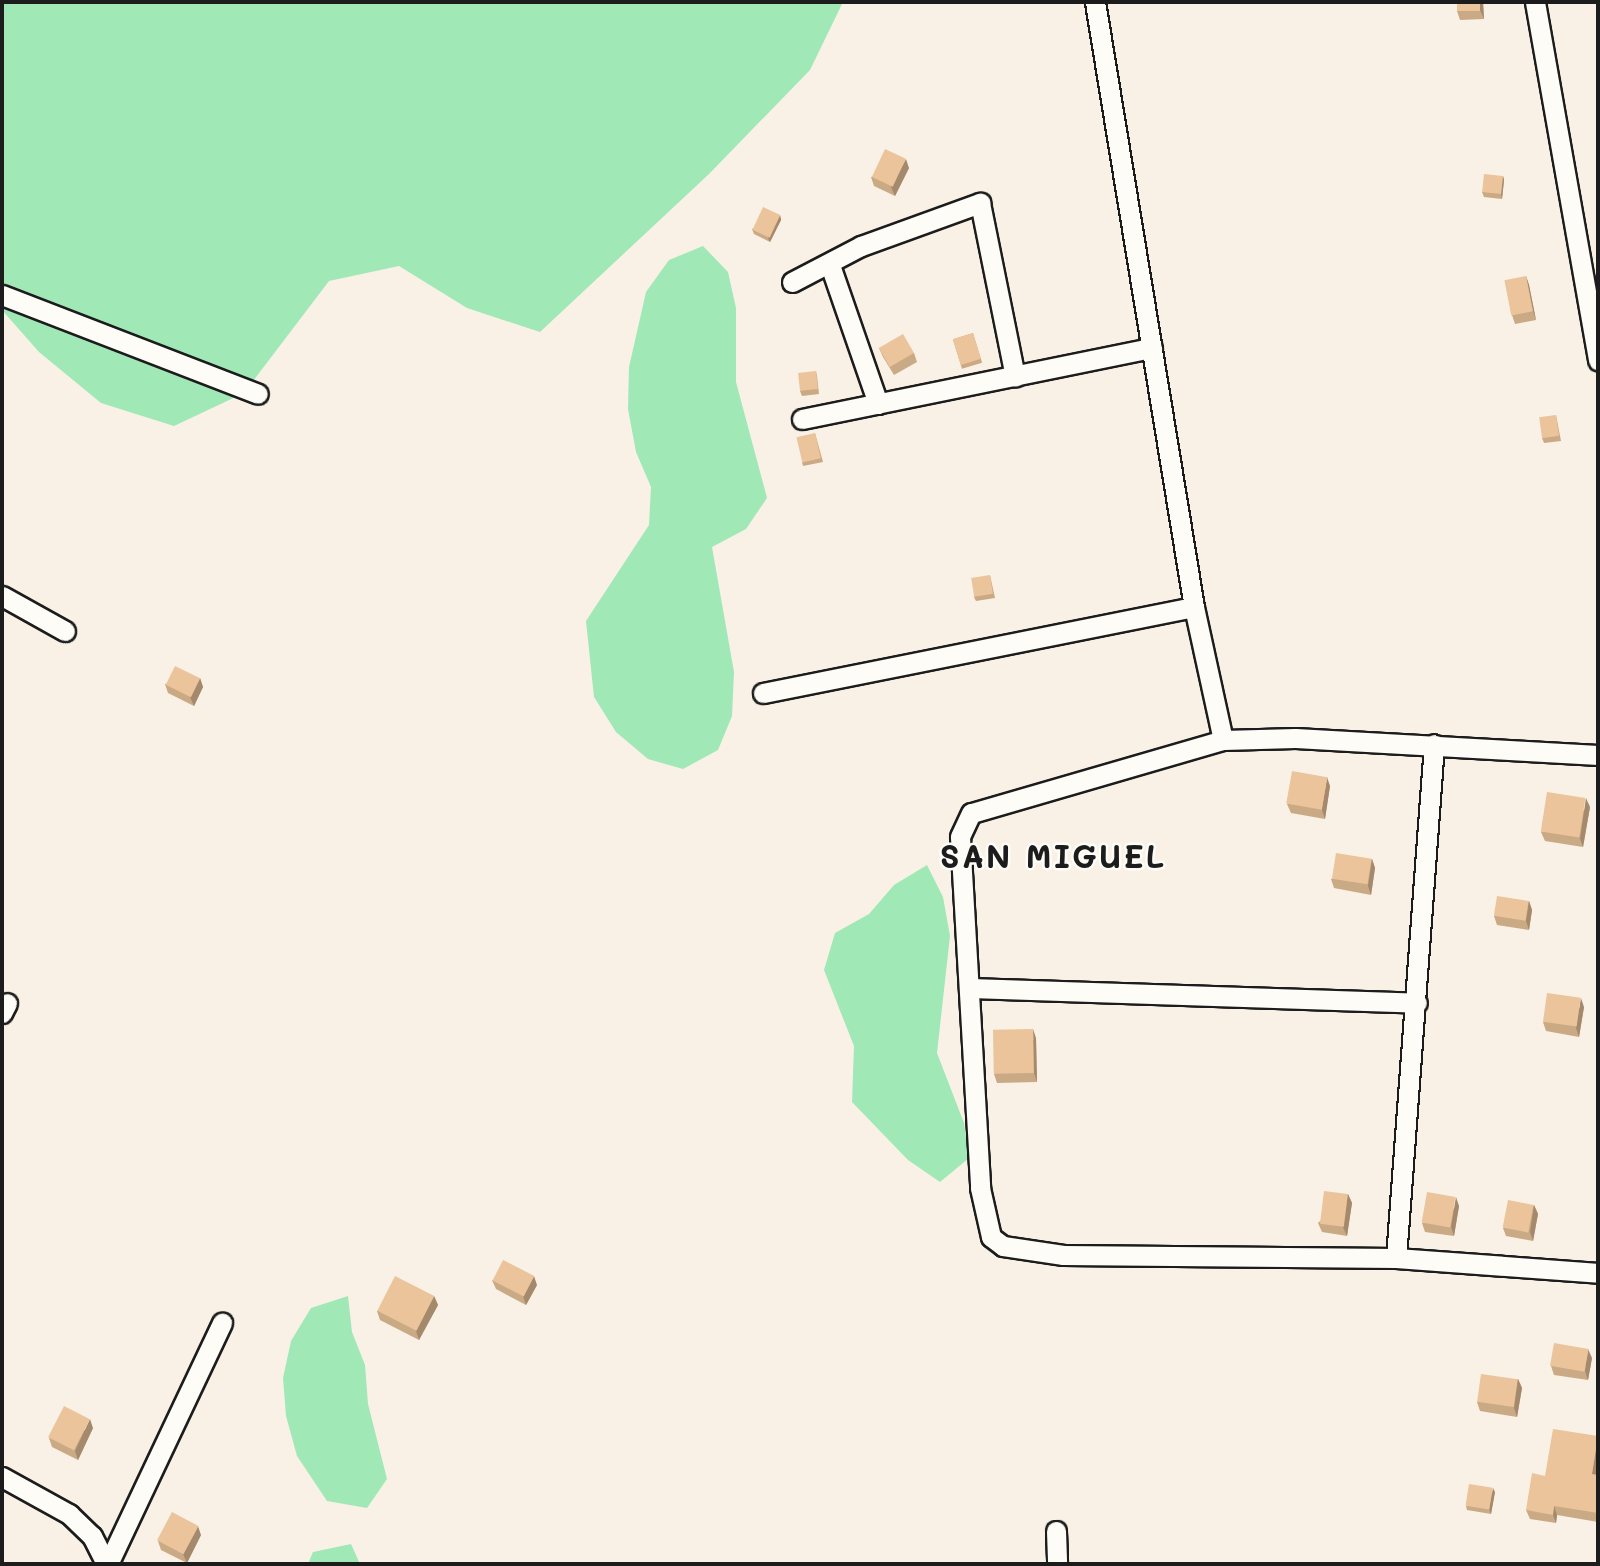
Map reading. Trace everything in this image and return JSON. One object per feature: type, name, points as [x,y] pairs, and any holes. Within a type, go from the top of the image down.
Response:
[{"type":"street","points":[[1095,2],[1194,607],[1223,740]]},
{"type":"street","points":[[1535,2],[1598,361]]},
{"type":"street","points":[[792,282],[830,265],[861,246],[980,203],[1015,376]]},
{"type":"street","points":[[830,265],[878,404]]},
{"type":"street","points":[[2,295],[258,394]]},
{"type":"street","points":[[802,419],[1152,348]]},
{"type":"street","points":[[2,596],[65,631]]},
{"type":"street","points":[[764,693],[1194,607]]},
{"type":"street","points":[[1598,755],[1295,738],[1223,740],[971,813],[960,837],[972,988],[980,1188],[991,1237],[1003,1246],[1063,1255],[1396,1258],[1598,1273]]},
{"type":"street","points":[[1396,1258],[1417,1003],[1434,744]]},
{"type":"street","points":[[972,988],[1417,1003]]},
{"type":"street","points":[[107,1564],[222,1323]]},
{"type":"street","points":[[2,1478],[69,1514],[92,1536],[107,1564]]},
{"type":"street","points":[[1056,1531],[1057,1564]]},
{"type":"green space","points":[[2,2],[842,4],[810,70],[709,174],[540,332],[467,308],[399,266],[329,281],[244,393],[174,426],[101,403],[39,352],[2,310]]},
{"type":"green space","points":[[703,246],[728,272],[736,308],[736,382],[767,498],[746,529],[712,547],[734,672],[732,716],[718,750],[683,769],[648,759],[616,732],[594,697],[586,621],[649,525],[651,487],[636,452],[628,409],[629,367],[646,292],[669,260]]},
{"type":"green space","points":[[927,865],[943,897],[950,936],[937,1053],[964,1123],[969,1158],[940,1182],[908,1160],[852,1102],[854,1046],[824,970],[835,933],[869,914],[894,885]]},
{"type":"green space","points":[[348,1296],[352,1332],[365,1365],[368,1404],[387,1479],[367,1508],[327,1501],[297,1456],[286,1416],[283,1378],[291,1341],[311,1308]]},
{"type":"green space","points":[[351,1544],[360,1564],[308,1564],[313,1552]]},
{"type":"building","points":[[1457,2],[1480,2],[1480,11],[1457,11]]},
{"type":"building","points":[[885,149],[906,159],[893,187],[872,177]]},
{"type":"building","points":[[1484,174],[1503,176],[1501,194],[1482,192]]},
{"type":"building","points":[[763,207],[780,215],[770,238],[752,230]]},
{"type":"building","points":[[1526,276],[1533,311],[1511,316],[1504,280]]},
{"type":"building","points":[[973,333],[981,359],[961,365],[953,339]]},
{"type":"building","points":[[903,334],[914,353],[890,367],[879,348]]},
{"type":"building","points":[[816,371],[818,389],[800,391],[798,373]]},
{"type":"building","points":[[1556,415],[1559,436],[1542,438],[1539,417]]},
{"type":"building","points":[[815,433],[821,458],[802,463],[796,437]]},
{"type":"building","points":[[990,575],[993,594],[974,597],[971,578]]},
{"type":"building","points":[[175,666],[200,678],[191,697],[166,685]]},
{"type":"building","points":[[1292,771],[1327,777],[1322,810],[1286,803]]},
{"type":"building","points":[[1547,792],[1586,798],[1579,838],[1541,832]]},
{"type":"building","points":[[1336,853],[1372,859],[1367,884],[1332,879]]},
{"type":"building","points":[[1497,896],[1529,901],[1525,921],[1494,916]]},
{"type":"building","points":[[1547,993],[1581,998],[1577,1026],[1543,1022]]},
{"type":"building","points":[[1033,1029],[1034,1073],[994,1074],[993,1030]]},
{"type":"building","points":[[1324,1191],[1348,1194],[1344,1227],[1320,1224]]},
{"type":"building","points":[[1427,1192],[1456,1197],[1450,1228],[1422,1223]]},
{"type":"building","points":[[1508,1200],[1534,1205],[1528,1232],[1503,1227]]},
{"type":"building","points":[[503,1260],[534,1276],[524,1296],[493,1280]]},
{"type":"building","points":[[395,1276],[434,1296],[416,1331],[377,1311]]},
{"type":"building","points":[[1554,1343],[1588,1349],[1584,1372],[1550,1366]]},
{"type":"building","points":[[1481,1374],[1518,1379],[1514,1407],[1477,1402]]},
{"type":"building","points":[[64,1406],[90,1419],[74,1450],[48,1437]]},
{"type":"building","points":[[1553,1429],[1598,1436],[1592,1474],[1598,1475],[1598,1513],[1554,1506],[1553,1515],[1526,1510],[1532,1473],[1545,1476]]},
{"type":"building","points":[[1469,1484],[1493,1488],[1489,1509],[1466,1506]]},
{"type":"building","points":[[172,1512],[198,1526],[183,1554],[157,1540]]},
{"type":"district","name":"SAN MIGUEL","points":[[1053,855]]}]
